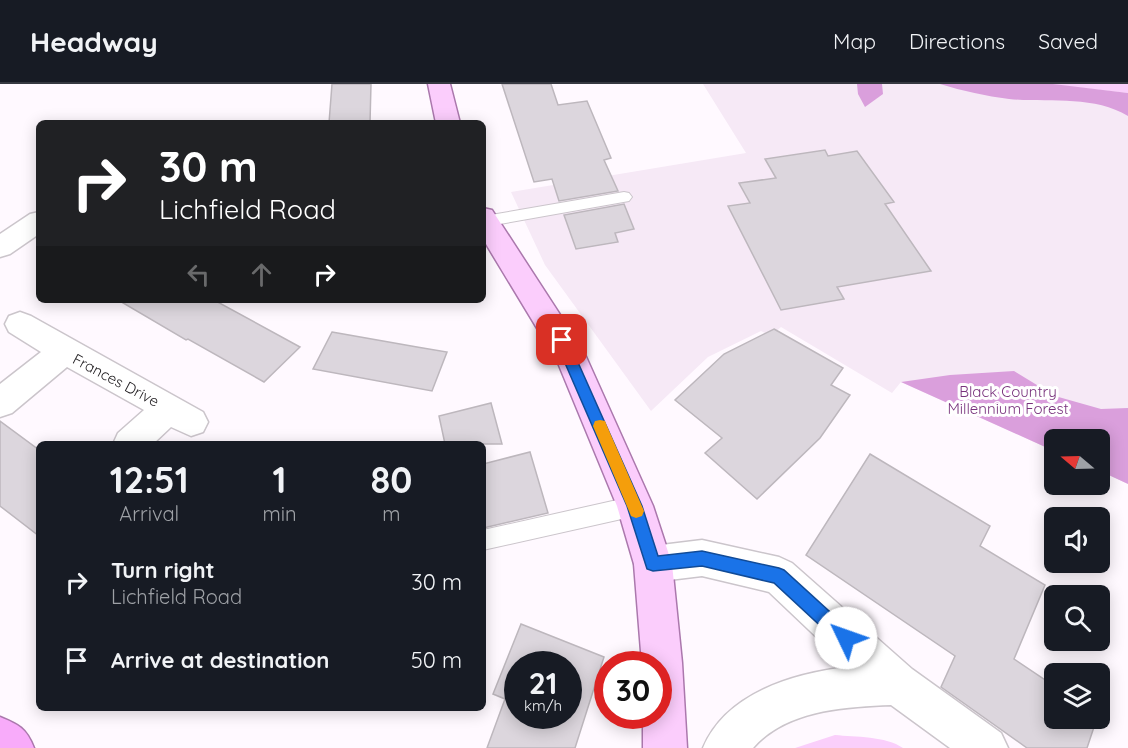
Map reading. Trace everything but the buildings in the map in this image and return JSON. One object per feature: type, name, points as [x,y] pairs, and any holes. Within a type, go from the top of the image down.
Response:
[{"type":"highway","points":[[0,739],[12,748]]},
{"type":"main road","points":[[439,84],[447,120]]},
{"type":"main road","points":[[486,222],[562,340],[635,506],[653,564],[662,663],[665,748]]},
{"type":"street","points":[[0,247],[36,223]]},
{"type":"street","name":"Frances Drive","points":[[20,324],[63,352],[180,415],[135,441]]},
{"type":"street","name":"Frances Drive","points":[[0,403],[63,352]]},
{"type":"street","points":[[653,564],[702,558],[779,576],[897,684],[986,748]]},
{"type":"street","points":[[725,748],[749,721],[796,697],[843,686],[897,684]]},
{"type":"lane","points":[[486,219],[624,197]]},
{"type":"lane","points":[[486,539],[635,506]]},
{"type":"shaded area","points":[[703,84],[1049,84],[1128,93],[1128,484],[1110,476],[1110,429],[1044,429],[1044,446],[901,382],[892,393],[781,327],[771,336],[761,331],[708,357],[651,411],[545,265],[511,192],[746,153]]},
{"type":"shaded area","points":[[1053,84],[1128,84],[1128,93],[1055,85]]},
{"type":"shaded area","points":[[835,735],[879,739],[903,748],[795,748]]},
{"type":"green space","points":[[857,84],[882,84],[883,94],[865,107],[858,94]]},
{"type":"green space","points":[[940,84],[1053,84],[1128,93],[1128,116],[1114,109],[1085,102],[1009,99]]},
{"type":"green space","name":"Black Country Millennium Forest","points":[[1014,371],[1055,396],[1101,409],[1128,408],[1128,484],[1110,476],[1110,429],[1044,429],[1044,446],[901,382],[950,375]]},
{"type":"slow traffic","points":[[600,426],[636,511]]},
{"type":"route","points":[[562,340],[635,506],[653,564],[702,558],[779,576],[846,638]]}]
